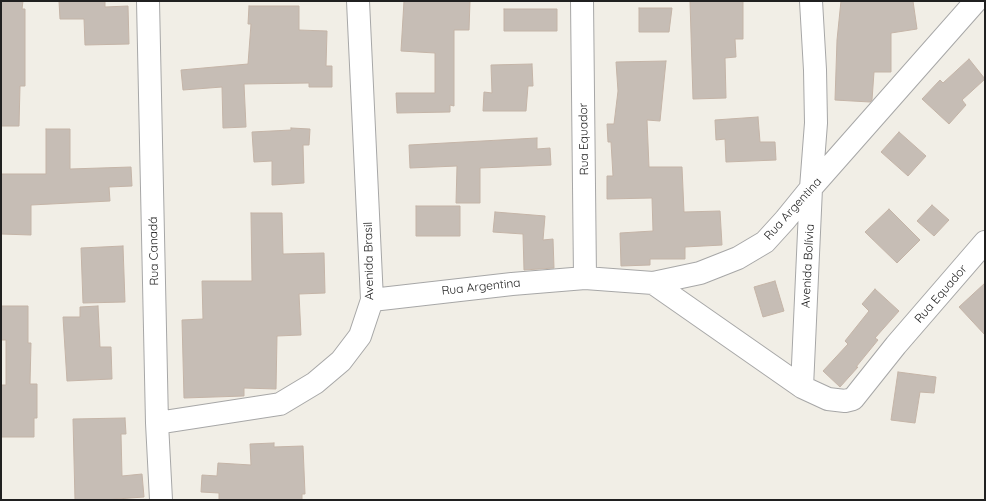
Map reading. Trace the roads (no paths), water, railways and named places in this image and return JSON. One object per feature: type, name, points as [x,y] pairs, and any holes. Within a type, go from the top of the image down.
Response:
[{"type":"street","name":"Rua Canadá","points":[[148,1],[157,423],[161,500]]},
{"type":"street","name":"Avenida Brasil","points":[[157,423],[280,404],[315,383],[341,361],[360,336],[372,300],[358,1]]},
{"type":"street","name":"Rua Equador","points":[[582,1],[585,278]]},
{"type":"street","name":"Avenida Bolívia","points":[[802,387],[811,188],[816,123],[811,1]]},
{"type":"street","name":"Rua Argentina","points":[[372,300],[512,284],[585,278],[652,283],[700,273],[738,258],[765,242],[976,1]]},
{"type":"street","name":"Rua Equador","points":[[802,387],[828,399],[845,401],[854,399],[896,345],[985,242]]},
{"type":"street","points":[[652,283],[802,387]]}]
